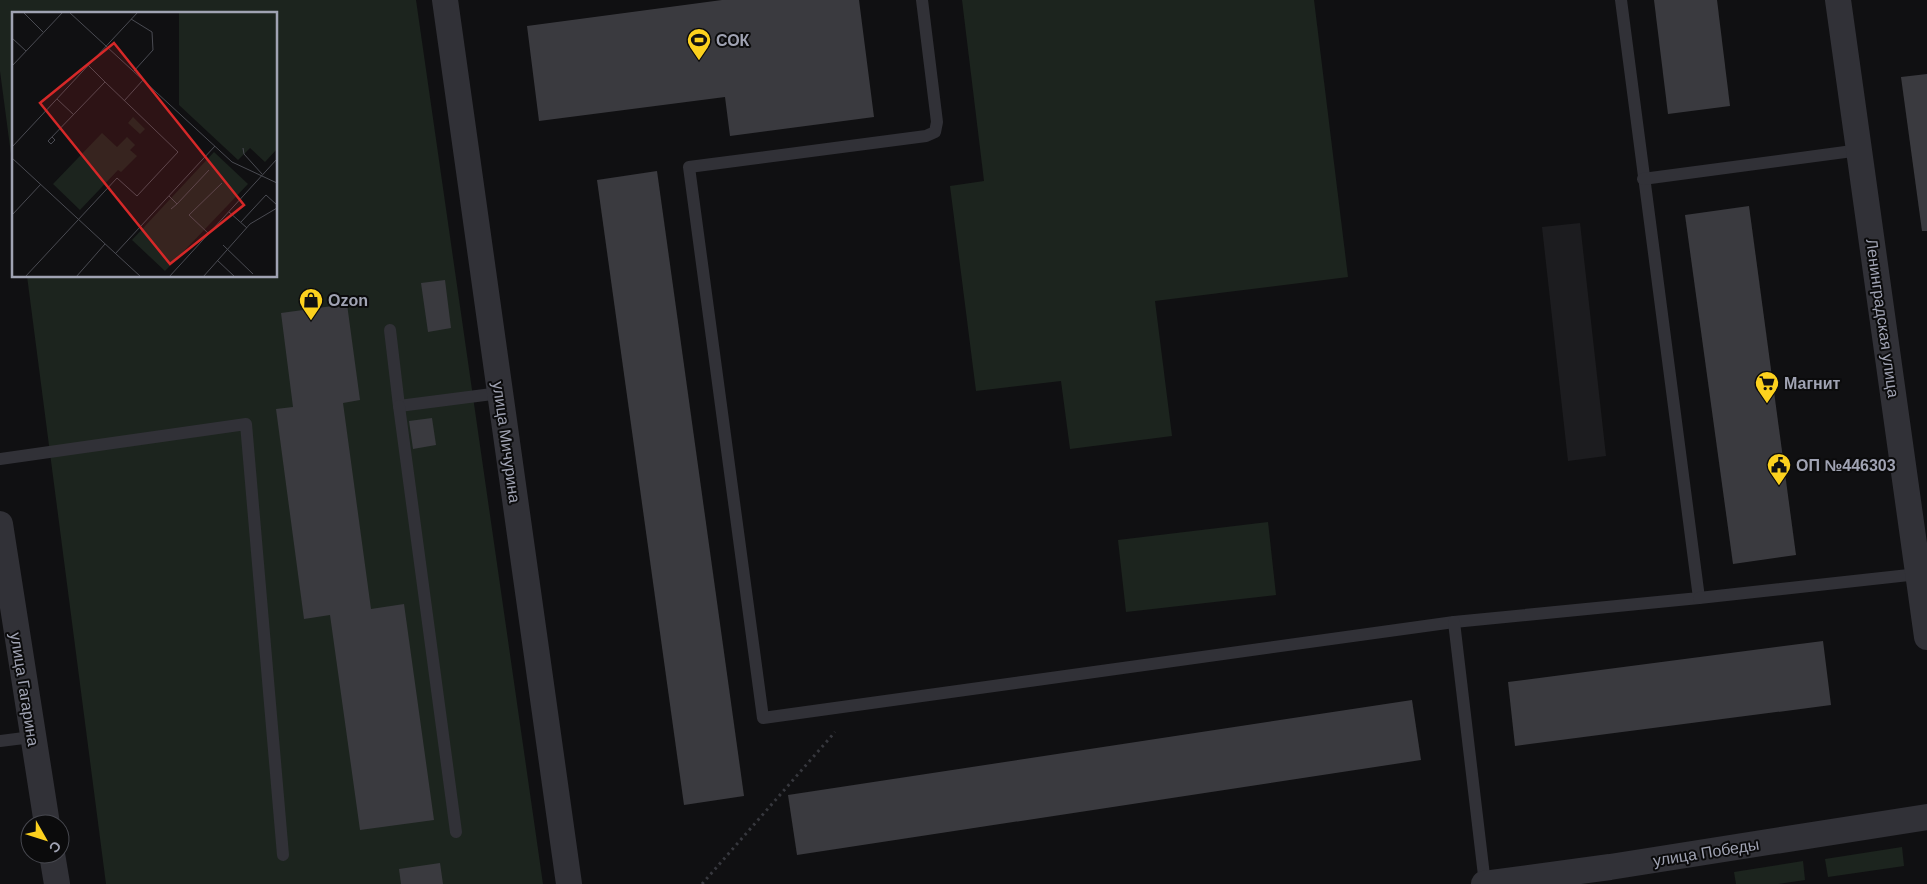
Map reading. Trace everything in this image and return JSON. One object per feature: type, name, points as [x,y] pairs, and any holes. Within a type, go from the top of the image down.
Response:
[{"type":"street","name":"улица Мичурина","points":[[445,0],[570,884]]},
{"type":"street","name":"Ленинградская улица","points":[[1838,0],[1927,637]]},
{"type":"street","name":"улица Гагарина","points":[[0,524],[45,814]]},
{"type":"street","name":"улица Победы","points":[[1484,884],[1611,876],[1927,817]]},
{"type":"street","points":[[54,864],[57,884]]},
{"type":"lane","points":[[922,0],[937,122],[935,132],[926,136],[689,167],[762,718],[1454,622],[1918,574]]},
{"type":"lane","points":[[1621,0],[1699,598]]},
{"type":"lane","points":[[1643,179],[1860,150]]},
{"type":"lane","points":[[390,330],[456,832]]},
{"type":"lane","points":[[399,406],[500,392]]},
{"type":"lane","points":[[0,458],[246,424],[283,855]]},
{"type":"lane","points":[[1454,622],[1484,884]]},
{"type":"lane","points":[[0,742],[32,737]]},
{"type":"path","points":[[702,884],[860,705]]},
{"type":"shaded area","points":[[0,0],[416,0],[543,884],[106,884],[27,278],[278,278],[278,12],[12,12],[12,162],[0,71]]},
{"type":"shaded area","points":[[962,0],[1314,0],[1348,277],[1155,301],[1172,436],[1070,449],[1061,381],[976,391],[950,186],[984,181]]},
{"type":"shaded area","points":[[1580,223],[1606,456],[1568,461],[1542,227]]},
{"type":"shaded area","points":[[1268,522],[1276,595],[1126,612],[1118,540]]},
{"type":"shaded area","points":[[1902,847],[1904,866],[1828,877],[1825,859]]},
{"type":"shaded area","points":[[1803,861],[1805,880],[1778,884],[1736,884],[1734,872]]},
{"type":"building","name":"СОК","points":[[722,0],[859,0],[874,117],[730,136],[725,97],[539,121],[527,26]]},
{"type":"building","points":[[1654,0],[1717,0],[1730,106],[1668,114]]},
{"type":"building","points":[[1927,74],[1927,231],[1922,231],[1901,77]]},
{"type":"building","points":[[657,171],[744,796],[684,805],[597,180]]},
{"type":"building","points":[[1749,206],[1796,555],[1733,564],[1685,215]]},
{"type":"building","points":[[445,280],[451,328],[428,332],[421,283]]},
{"type":"building","points":[[347,304],[360,400],[343,403],[371,609],[404,604],[434,820],[360,830],[330,615],[304,619],[276,409],[293,407],[281,313]]},
{"type":"building","points":[[432,418],[436,445],[413,449],[409,421]]},
{"type":"building","points":[[1823,641],[1831,705],[1515,746],[1508,682]]},
{"type":"building","points":[[1412,700],[1421,760],[797,855],[788,795]]},
{"type":"building","points":[[440,863],[443,884],[401,884],[399,869]]},
{"type":"place","name":"СОК","points":[[699,61]]},
{"type":"place","name":"Ozon","points":[[311,321]]},
{"type":"place","name":"Магнит","points":[[1767,404]]},
{"type":"place","name":"ОП №446303","points":[[1779,486]]}]
